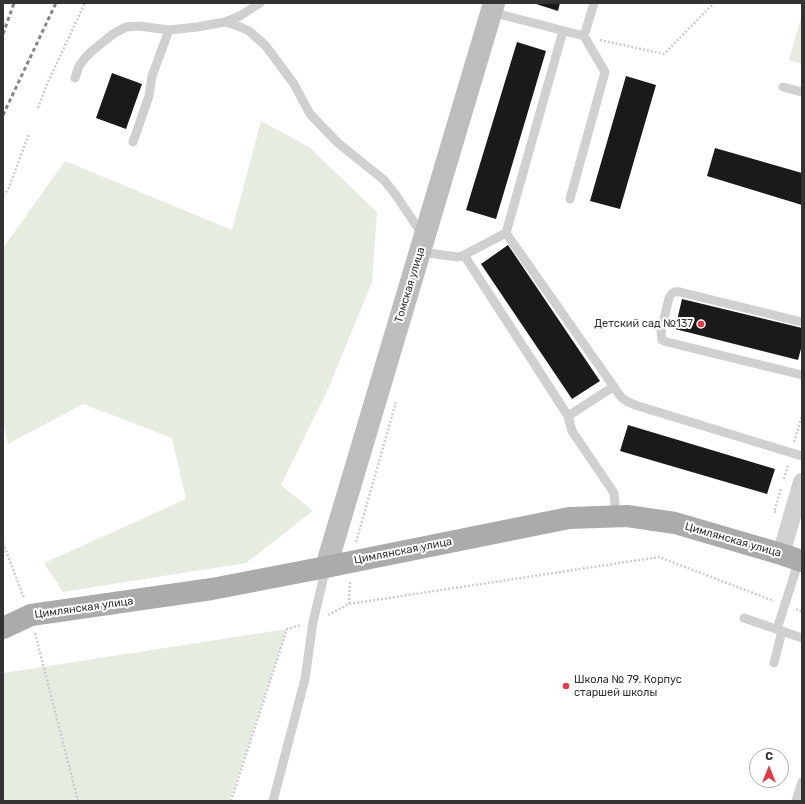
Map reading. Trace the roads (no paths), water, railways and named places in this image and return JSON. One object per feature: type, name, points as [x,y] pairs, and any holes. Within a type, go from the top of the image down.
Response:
[{"type":"main road","name":"Цимлянская улица","points":[[3,628],[31,615],[212,589],[569,518],[627,516],[675,523],[794,558]]},
{"type":"street","name":"Томская улица","points":[[326,567],[492,7]]},
{"type":"street","points":[[794,558],[802,482]]},
{"type":"lane","points":[[75,78],[79,66],[92,50],[119,30],[126,27],[139,26],[169,30],[197,28],[225,22],[240,16],[260,3]]},
{"type":"lane","points":[[584,36],[594,3]]},
{"type":"lane","points":[[492,7],[563,31],[584,36],[605,72],[570,199]]},
{"type":"lane","points":[[225,22],[249,32],[265,45],[294,84],[310,114],[338,143],[384,180],[395,194],[422,244],[453,257],[464,255],[506,233],[563,31]]},
{"type":"lane","points":[[133,142],[149,96],[152,76],[169,30]]},
{"type":"lane","points":[[783,87],[802,92]]},
{"type":"lane","points":[[506,233],[621,398],[638,406],[802,456]]},
{"type":"lane","points":[[464,255],[568,416],[572,431],[614,493],[616,516]]},
{"type":"lane","points":[[802,322],[675,291],[669,298],[661,331],[662,340],[667,342],[802,375]]},
{"type":"lane","points":[[568,416],[613,387]]},
{"type":"lane","points":[[774,663],[779,630],[794,558]]},
{"type":"lane","points":[[273,801],[305,679],[313,622],[326,567]]},
{"type":"lane","points":[[744,618],[802,638]]},
{"type":"lane","points":[[796,801],[802,782]]},
{"type":"railway","points":[[3,34],[14,3]]},
{"type":"railway","points":[[3,115],[56,3]]},
{"type":"place","name":"Детский сад №137","points":[[701,324]]},
{"type":"place","name":"Школа № 79. Корпус старшей школы","points":[[566,686]]}]
